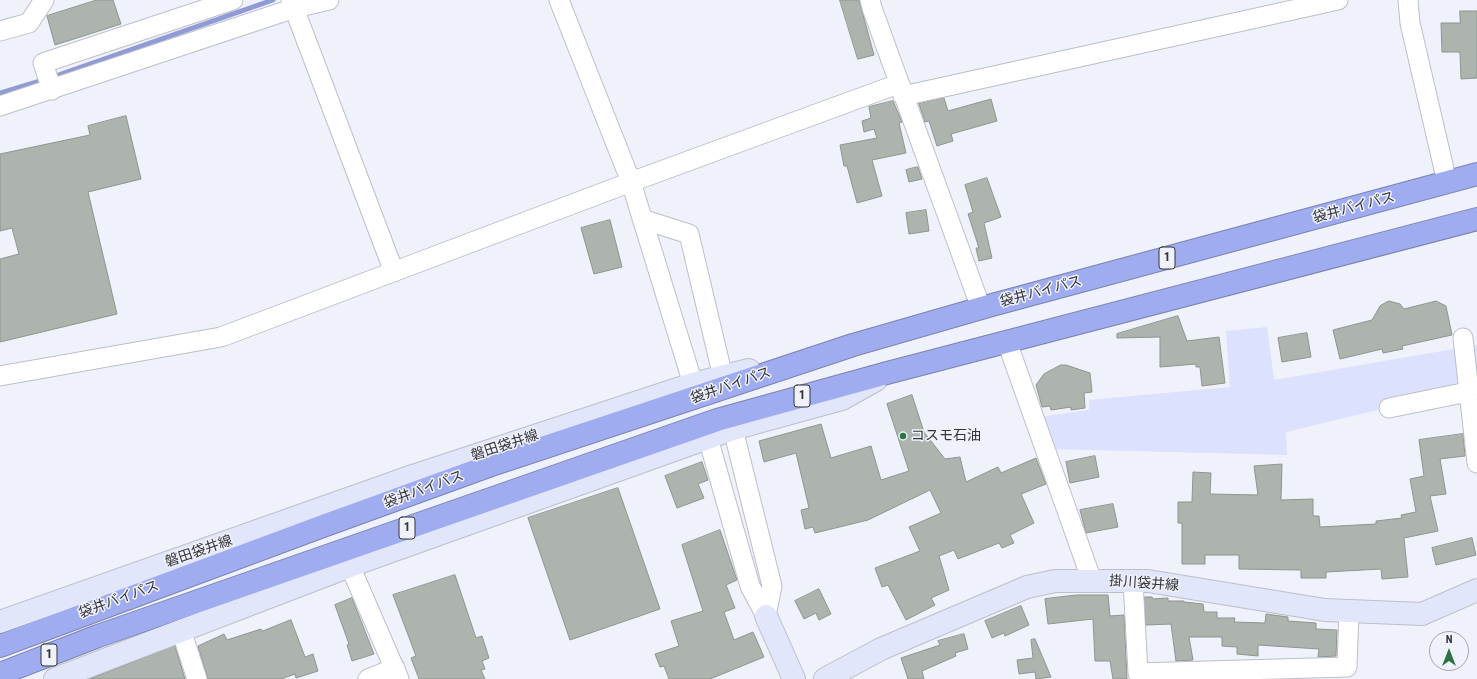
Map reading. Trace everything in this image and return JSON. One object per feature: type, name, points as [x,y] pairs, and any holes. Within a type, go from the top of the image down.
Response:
[{"type":"highway","name":"袋井バイパス","points":[[0,646],[83,614],[497,463],[858,344],[981,308],[1477,174]]},
{"type":"highway","name":"袋井バイパス","points":[[0,674],[98,636],[717,420],[887,373],[1477,219]]},
{"type":"main road","name":"磐田袋井線","points":[[0,622],[404,479],[692,384],[858,344]]},
{"type":"main road","points":[[55,679],[350,566],[733,429],[842,399],[887,373]]},
{"type":"main road","name":"掛川袋井線","points":[[825,679],[881,649],[1026,587],[1055,581],[1133,581],[1177,585],[1325,610],[1422,614],[1477,590]]},
{"type":"main road","points":[[766,616],[794,679]]},
{"type":"street","points":[[0,31],[29,23],[44,0]]},
{"type":"street","points":[[49,81],[43,63],[233,0]]},
{"type":"street","points":[[0,106],[49,81],[293,4],[329,0]]},
{"type":"street","points":[[559,0],[631,182],[692,384]]},
{"type":"street","points":[[870,0],[900,90],[981,308]]},
{"type":"street","points":[[0,376],[221,337],[631,182],[900,90],[1338,0]]},
{"type":"street","points":[[1408,0],[1410,23],[1447,182]]},
{"type":"street","points":[[293,4],[394,272]]},
{"type":"street","points":[[642,219],[689,234],[723,377]]},
{"type":"street","points":[[1463,338],[1473,391],[1477,463]]},
{"type":"street","points":[[1007,342],[1092,581]]},
{"type":"street","points":[[1389,408],[1473,391]]},
{"type":"street","points":[[733,429],[772,586],[766,616]]},
{"type":"street","points":[[708,438],[750,586],[766,616]]},
{"type":"street","points":[[350,566],[397,674],[368,679]]},
{"type":"street","points":[[1133,581],[1140,676],[1347,667],[1349,611]]},
{"type":"street","points":[[181,630],[197,679]]},
{"type":"shaded area","points":[[1267,327],[1274,380],[1477,345],[1477,386],[1286,432],[1287,455],[1051,449],[1038,417],[1089,410],[1089,400],[1230,387],[1226,331]]},
{"type":"building","points":[[97,0],[113,0],[121,24],[55,45],[47,16]]},
{"type":"building","points":[[840,0],[859,0],[874,55],[858,59]]},
{"type":"building","points":[[1460,11],[1477,11],[1477,78],[1461,79],[1460,52],[1442,52],[1441,23],[1460,23]]},
{"type":"building","points":[[944,98],[948,111],[991,99],[997,121],[951,134],[953,141],[937,146],[929,121],[925,122],[919,104]]},
{"type":"building","points":[[893,101],[902,122],[899,123],[906,153],[872,160],[882,196],[857,203],[847,166],[844,166],[840,145],[877,138],[874,129],[864,132],[862,121],[871,118],[869,107]]},
{"type":"building","points":[[126,116],[141,179],[88,192],[117,314],[0,342],[0,259],[19,254],[12,228],[0,231],[0,154],[90,135],[88,126]]},
{"type":"building","points":[[918,167],[922,179],[909,182],[906,170]]},
{"type":"building","points":[[987,178],[1001,217],[984,223],[992,258],[979,261],[976,248],[979,248],[968,214],[973,212],[965,185]]},
{"type":"building","points":[[926,210],[929,231],[909,234],[906,213]]},
{"type":"building","points":[[610,220],[622,267],[594,274],[581,228]]},
{"type":"building","points":[[1389,301],[1400,304],[1404,309],[1436,301],[1446,306],[1452,335],[1402,346],[1403,349],[1383,353],[1382,349],[1340,359],[1333,330],[1372,320],[1380,306]]},
{"type":"building","points":[[1178,316],[1187,341],[1219,337],[1225,383],[1202,386],[1200,367],[1196,367],[1196,364],[1160,367],[1160,337],[1117,338],[1117,334]]},
{"type":"building","points":[[1307,333],[1311,357],[1282,362],[1278,338]]},
{"type":"building","points":[[1061,365],[1066,365],[1090,373],[1092,392],[1084,393],[1085,408],[1071,410],[1071,407],[1051,410],[1050,406],[1042,407],[1036,385],[1044,374]]},
{"type":"building","points":[[912,395],[924,432],[945,459],[960,457],[966,482],[998,467],[1001,473],[1036,458],[1046,484],[1021,494],[1034,523],[1010,535],[1014,543],[1002,548],[999,543],[958,559],[954,550],[939,556],[949,590],[931,598],[935,605],[906,620],[888,585],[882,587],[875,568],[920,551],[909,527],[941,513],[930,490],[868,520],[815,533],[813,527],[805,529],[801,510],[809,508],[796,453],[764,462],[759,441],[821,424],[831,458],[871,446],[881,480],[909,471],[887,404]]},
{"type":"building","points":[[1463,434],[1465,456],[1440,459],[1446,494],[1430,496],[1438,531],[1404,538],[1408,577],[1382,579],[1381,569],[1326,572],[1326,578],[1301,578],[1301,570],[1239,569],[1239,555],[1205,555],[1205,564],[1182,564],[1182,523],[1178,523],[1178,502],[1192,502],[1193,472],[1211,473],[1210,494],[1258,495],[1254,466],[1282,464],[1281,500],[1313,499],[1313,516],[1319,516],[1320,527],[1376,524],[1376,521],[1402,518],[1401,515],[1416,512],[1410,479],[1424,476],[1419,440]]},
{"type":"building","points":[[1095,456],[1099,477],[1070,483],[1066,462]]},
{"type":"building","points":[[702,462],[708,480],[698,484],[704,498],[677,508],[665,476]]},
{"type":"building","points":[[618,488],[660,609],[570,640],[528,518]]},
{"type":"building","points":[[1113,504],[1118,527],[1086,533],[1080,510]]},
{"type":"building","points":[[720,530],[737,580],[726,585],[735,608],[724,612],[734,640],[753,632],[764,657],[710,679],[669,679],[664,666],[660,667],[655,654],[679,646],[671,621],[703,611],[682,545]]},
{"type":"building","points":[[1472,538],[1476,555],[1436,565],[1432,548]]},
{"type":"building","points":[[455,575],[476,638],[482,636],[489,658],[482,661],[485,669],[481,670],[485,679],[419,679],[411,658],[416,656],[393,595]]},
{"type":"building","points":[[819,589],[831,614],[819,620],[816,613],[804,619],[795,601]]},
{"type":"building","points":[[1077,595],[1108,595],[1110,616],[1124,615],[1127,679],[1113,679],[1110,661],[1095,661],[1093,619],[1048,624],[1045,599]]},
{"type":"building","points":[[1145,597],[1152,597],[1153,599],[1168,598],[1168,601],[1184,601],[1203,604],[1204,612],[1217,612],[1217,618],[1235,618],[1234,622],[1265,623],[1266,614],[1288,617],[1288,621],[1316,623],[1316,629],[1337,630],[1336,656],[1318,657],[1319,649],[1258,645],[1258,656],[1237,654],[1237,647],[1222,646],[1222,637],[1189,637],[1193,660],[1176,661],[1171,624],[1146,625]]},
{"type":"building","points":[[352,598],[374,654],[352,661],[347,645],[349,644],[335,605]]},
{"type":"building","points":[[1021,606],[1029,625],[1005,636],[1004,633],[992,638],[985,621]]},
{"type":"building","points":[[291,620],[305,657],[313,654],[318,671],[296,678],[295,674],[281,679],[208,679],[198,646],[224,634],[227,640],[261,629],[262,631]]},
{"type":"building","points":[[964,634],[968,649],[955,653],[956,656],[922,671],[924,679],[908,679],[901,658],[940,645],[938,641]]},
{"type":"building","points":[[1035,639],[1051,677],[1036,679],[1035,672],[1019,674],[1017,660],[1033,658],[1031,640]]},
{"type":"building","points":[[175,646],[185,679],[90,679]]},
{"type":"waterway","points":[[0,93],[47,79],[273,0]]},
{"type":"place","name":"コスモ石油","points":[[903,436]]}]
